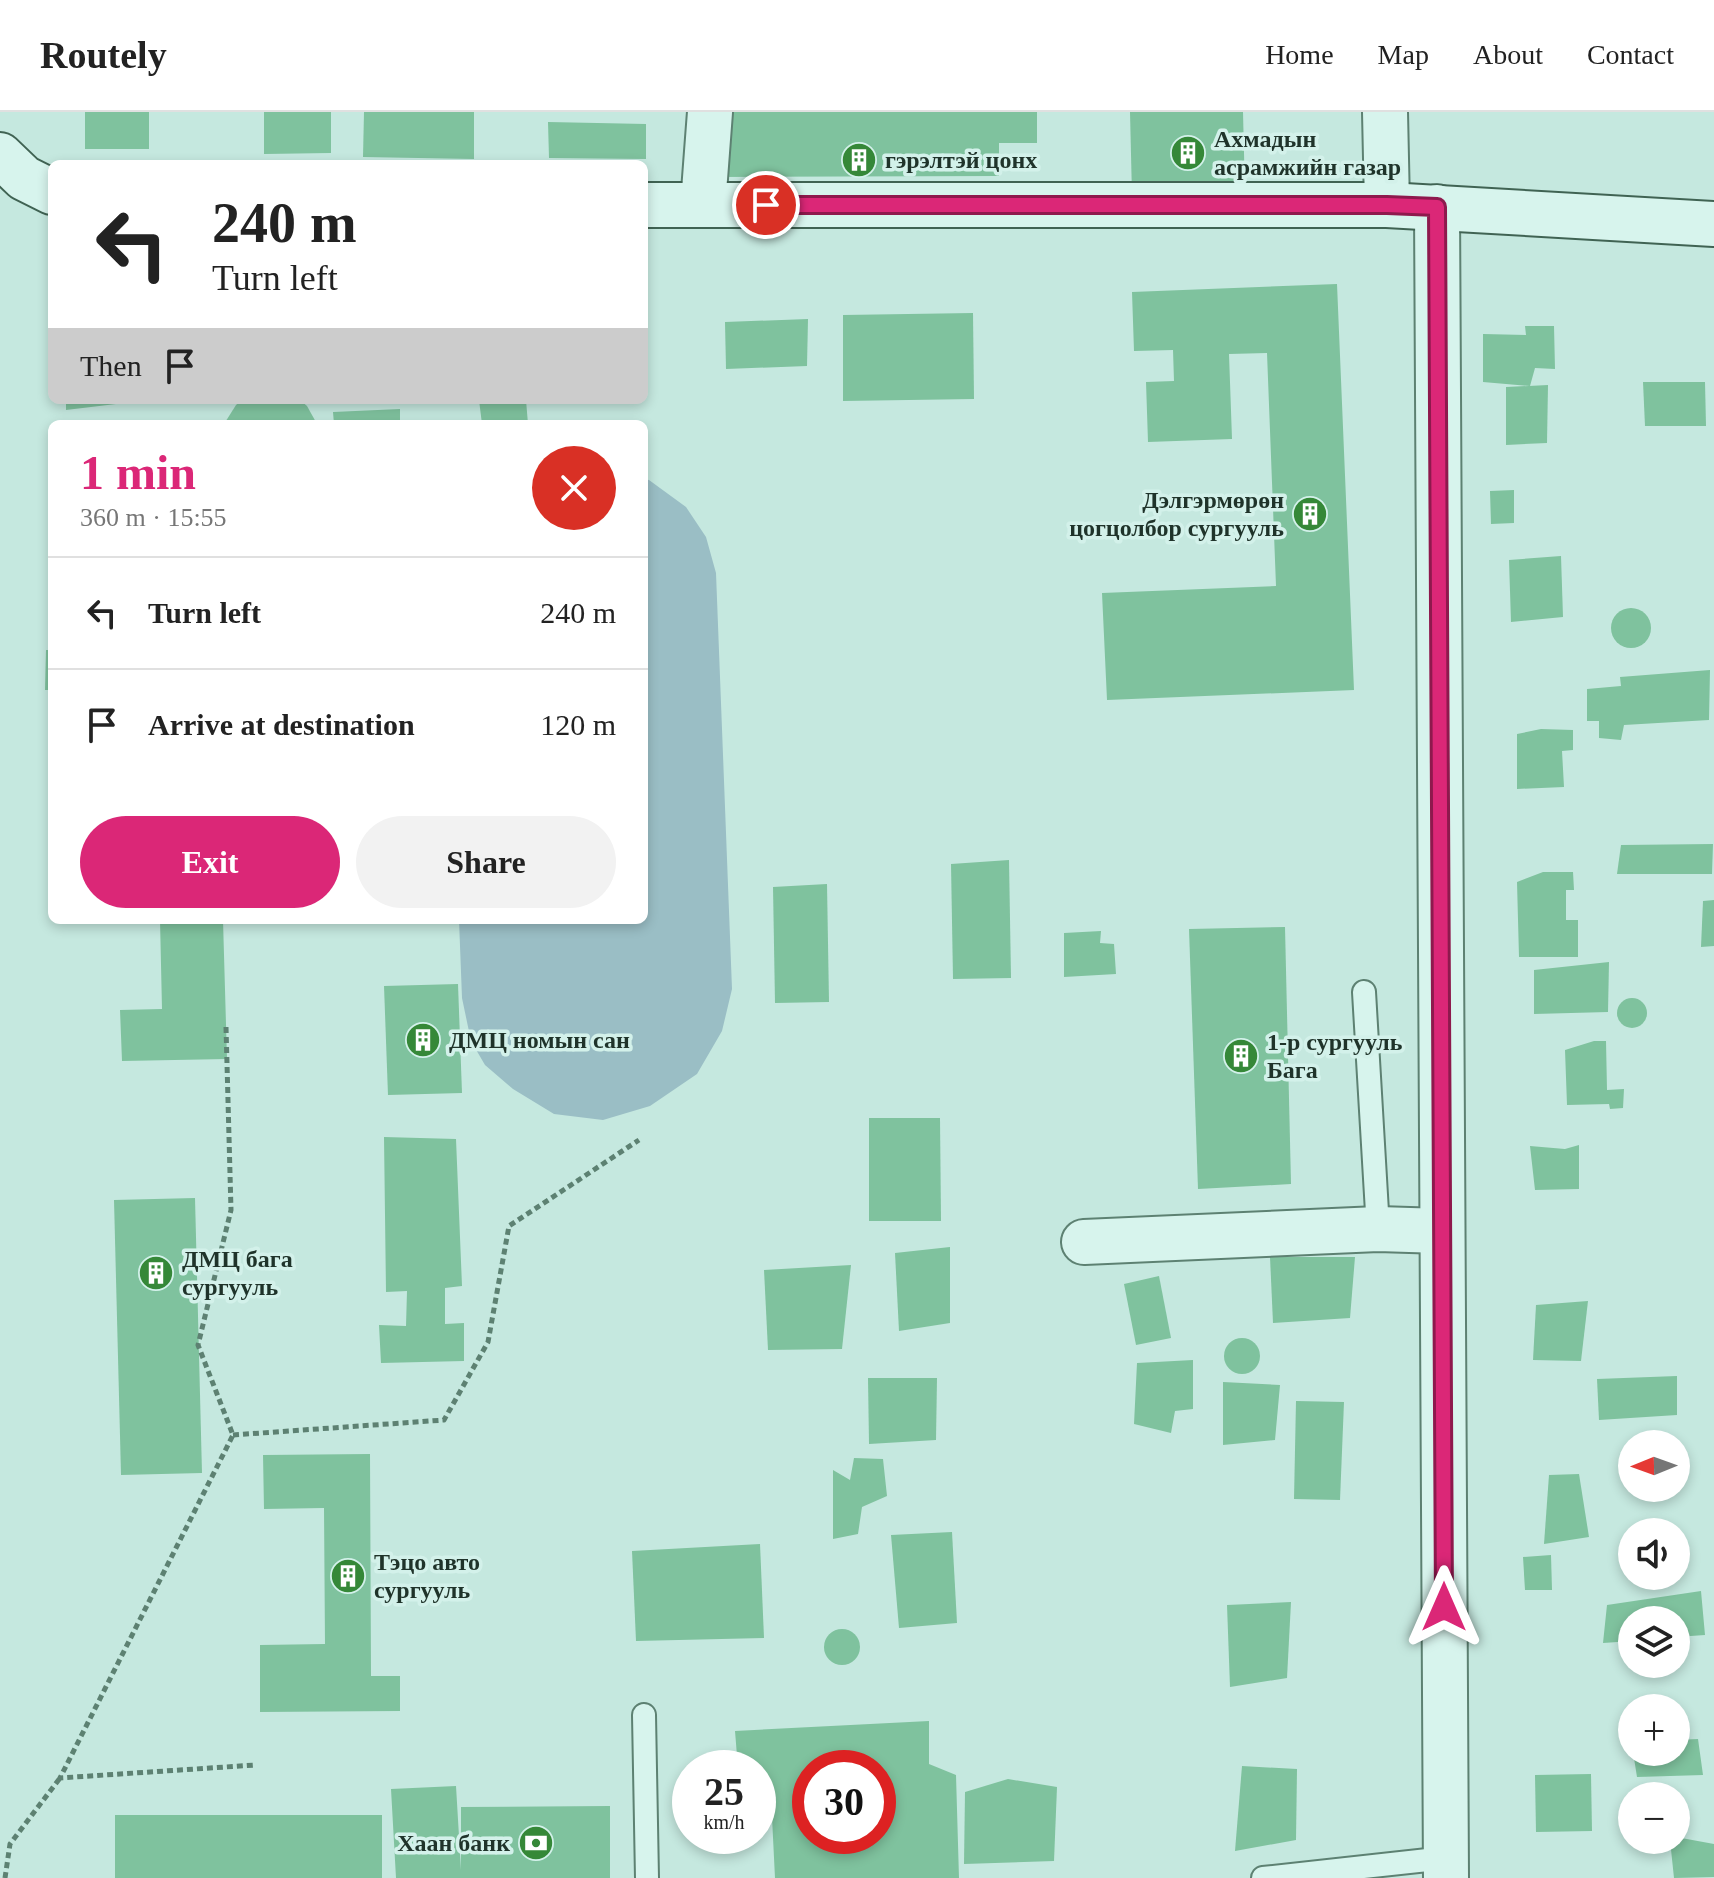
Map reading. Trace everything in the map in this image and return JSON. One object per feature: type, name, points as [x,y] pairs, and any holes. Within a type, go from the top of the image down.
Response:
[{"type":"street","points":[[703,205],[710,112]]},
{"type":"street","points":[[1385,112],[1387,205]]},
{"type":"street","points":[[0,155],[24,178],[48,190]]},
{"type":"street","points":[[648,205],[1387,205],[1714,224]]},
{"type":"street","points":[[1437,207],[1446,1868]]},
{"type":"street","points":[[1084,1242],[1378,1229],[1442,1231]]},
{"type":"lane","points":[[1364,992],[1378,1229]]},
{"type":"lane","points":[[644,1715],[647,1878]]},
{"type":"lane","points":[[1263,1878],[1446,1868]]},
{"type":"path","points":[[5,1878],[10,1844],[60,1778],[233,1435],[198,1345],[231,1210],[226,1027]]},
{"type":"path","points":[[233,1435],[444,1420],[488,1342],[509,1226],[639,1140]]},
{"type":"path","points":[[60,1778],[255,1765]]},
{"type":"shaded area","points":[[649,480],[686,507],[706,537],[716,573],[732,989],[722,1031],[697,1074],[650,1106],[603,1120],[554,1114],[513,1089],[485,1065],[471,1041],[462,998],[459,924],[648,924]]},
{"type":"building","points":[[85,112],[149,112],[149,149],[85,149]]},
{"type":"building","points":[[264,112],[331,112],[331,153],[264,154]]},
{"type":"building","points":[[364,112],[474,112],[474,159],[363,157]]},
{"type":"building","name":"гэрэлтэй цонх","points":[[719,112],[1037,112],[1037,143],[999,143],[999,176],[719,177]]},
{"type":"building","name":"Ахмадын асрамжийн газар","points":[[1130,112],[1243,112],[1245,194],[1132,196]]},
{"type":"building","points":[[548,122],[646,124],[646,159],[549,158]]},
{"type":"building","name":"Дэлгэрмөрөн цогцолбор сургууль","points":[[1337,284],[1354,690],[1107,700],[1102,593],[1276,586],[1267,353],[1229,354],[1232,439],[1148,442],[1146,382],[1174,381],[1173,350],[1134,351],[1132,292]]},
{"type":"building","points":[[973,313],[974,399],[843,401],[843,315]]},
{"type":"building","points":[[808,319],[807,366],[726,369],[725,322]]},
{"type":"building","points":[[1525,326],[1554,326],[1555,369],[1535,368],[1530,386],[1483,382],[1483,334],[1526,335]]},
{"type":"building","points":[[1643,382],[1705,382],[1706,426],[1645,426]]},
{"type":"building","points":[[1548,385],[1547,443],[1506,445],[1506,387]]},
{"type":"building","points":[[66,404],[116,404],[66,410]]},
{"type":"building","points":[[305,404],[315,420],[227,420],[236,405]]},
{"type":"building","points":[[480,404],[526,404],[528,420],[482,420]]},
{"type":"building","points":[[400,409],[400,420],[334,420],[333,412]]},
{"type":"building","points":[[1514,490],[1514,523],[1491,524],[1490,491]]},
{"type":"building","points":[[1561,556],[1563,617],[1511,622],[1509,560]]},
{"type":"building","points":[[1631,608],[1645,614],[1651,628],[1645,642],[1631,648],[1617,642],[1611,628],[1617,614]]},
{"type":"building","points":[[46,650],[48,650],[48,690],[45,690]]},
{"type":"building","points":[[1710,670],[1709,720],[1624,725],[1621,740],[1599,738],[1599,721],[1587,721],[1587,689],[1621,686],[1620,677]]},
{"type":"building","points":[[1541,729],[1573,730],[1573,750],[1562,751],[1564,787],[1517,789],[1517,734]]},
{"type":"building","points":[[1713,844],[1712,874],[1617,874],[1621,845]]},
{"type":"building","points":[[1009,860],[1011,978],[953,979],[951,864]]},
{"type":"building","points":[[1543,872],[1573,872],[1574,890],[1566,890],[1566,920],[1578,920],[1578,957],[1519,957],[1517,882]]},
{"type":"building","points":[[827,884],[829,1002],[775,1003],[773,887]]},
{"type":"building","points":[[1714,900],[1714,946],[1701,947],[1703,901]]},
{"type":"building","points":[[160,924],[223,924],[227,1059],[122,1061],[120,1010],[162,1009]]},
{"type":"building","name":"1-р сургууль Бага","points":[[1285,927],[1291,1184],[1198,1189],[1189,929]]},
{"type":"building","points":[[1101,931],[1100,943],[1114,944],[1116,974],[1064,977],[1064,933]]},
{"type":"building","points":[[1609,962],[1608,1012],[1534,1014],[1534,970]]},
{"type":"building","name":"ДМЦ номын сан","points":[[458,984],[462,1093],[388,1095],[384,986]]},
{"type":"building","points":[[1632,998],[1638,999],[1646,1007],[1646,1019],[1638,1027],[1632,1028],[1626,1027],[1618,1019],[1617,1013],[1618,1007],[1626,999]]},
{"type":"building","points":[[1594,1041],[1606,1041],[1607,1090],[1624,1089],[1623,1108],[1610,1109],[1609,1104],[1567,1105],[1565,1050]]},
{"type":"building","points":[[869,1118],[940,1118],[941,1221],[869,1221]]},
{"type":"building","points":[[384,1137],[456,1139],[462,1286],[445,1288],[445,1324],[464,1323],[464,1361],[381,1363],[379,1325],[406,1326],[407,1291],[386,1292]]},
{"type":"building","points":[[1579,1145],[1579,1189],[1535,1190],[1530,1146],[1565,1149]]},
{"type":"building","name":"ДМЦ бага сургууль","points":[[195,1198],[202,1473],[121,1475],[114,1200]]},
{"type":"building","points":[[950,1247],[950,1323],[899,1331],[895,1253]]},
{"type":"building","points":[[1270,1257],[1355,1257],[1350,1318],[1273,1323]]},
{"type":"building","points":[[851,1265],[842,1349],[768,1350],[764,1270]]},
{"type":"building","points":[[1159,1276],[1171,1338],[1136,1345],[1124,1284]]},
{"type":"building","points":[[1588,1301],[1581,1361],[1533,1360],[1536,1305]]},
{"type":"building","points":[[1242,1338],[1255,1343],[1260,1356],[1255,1369],[1242,1374],[1229,1369],[1224,1356],[1229,1343]]},
{"type":"building","points":[[1193,1360],[1193,1409],[1175,1411],[1171,1433],[1134,1424],[1137,1363]]},
{"type":"building","points":[[1677,1376],[1677,1415],[1599,1420],[1597,1379]]},
{"type":"building","points":[[868,1378],[937,1378],[936,1440],[869,1444]]},
{"type":"building","points":[[1223,1382],[1280,1385],[1275,1440],[1223,1445]]},
{"type":"building","points":[[1296,1401],[1344,1402],[1340,1500],[1294,1499]]},
{"type":"building","name":"Тэцо авто сургууль","points":[[370,1454],[371,1676],[400,1676],[400,1711],[260,1712],[260,1645],[325,1644],[324,1508],[264,1509],[263,1455]]},
{"type":"building","points":[[854,1458],[883,1459],[887,1496],[862,1507],[858,1534],[833,1539],[833,1470],[850,1480]]},
{"type":"building","points":[[1579,1474],[1589,1537],[1544,1544],[1549,1475]]},
{"type":"building","points":[[952,1532],[957,1623],[899,1628],[891,1535]]},
{"type":"building","points":[[760,1544],[764,1638],[636,1641],[632,1551]]},
{"type":"building","points":[[1551,1555],[1552,1590],[1525,1590],[1523,1557]]},
{"type":"building","points":[[1701,1591],[1705,1635],[1690,1636],[1690,1606],[1618,1606],[1618,1642],[1603,1643],[1607,1605]]},
{"type":"building","points":[[1291,1602],[1287,1678],[1230,1687],[1227,1605]]},
{"type":"building","points":[[842,1629],[855,1634],[860,1647],[855,1660],[842,1665],[829,1660],[824,1647],[829,1634]]},
{"type":"building","points":[[929,1721],[929,1764],[956,1775],[959,1878],[775,1878],[776,1750],[737,1750],[735,1731]]},
{"type":"building","points":[[1690,1739],[1698,1739],[1703,1775],[1637,1777],[1635,1766],[1690,1766]]},
{"type":"building","points":[[1242,1766],[1297,1769],[1296,1840],[1235,1851]]},
{"type":"building","points":[[1591,1774],[1592,1831],[1536,1832],[1535,1775]]},
{"type":"building","points":[[1008,1779],[1057,1787],[1054,1861],[964,1864],[965,1792]]},
{"type":"building","name":"Хаан банк","points":[[456,1786],[461,1870],[461,1807],[610,1806],[610,1878],[396,1878],[391,1789]]},
{"type":"building","points":[[115,1815],[382,1815],[382,1878],[115,1878]]},
{"type":"building","points":[[1690,1840],[1714,1844],[1714,1877],[1674,1878],[1671,1854],[1690,1854]]},
{"type":"place","name":"Ахмадын асрамжийн газар","points":[[1188,153]]},
{"type":"place","name":"гэрэлтэй цонх","points":[[859,160]]},
{"type":"place","name":"Дэлгэрмөрөн цогцолбор сургууль","points":[[1310,514]]},
{"type":"place","name":"ДМЦ номын сан","points":[[423,1040]]},
{"type":"place","name":"1-р сургууль Бага","points":[[1241,1056]]},
{"type":"place","name":"ДМЦ бага сургууль","points":[[156,1273]]},
{"type":"place","name":"Тэцо авто сургууль","points":[[348,1576]]},
{"type":"place","name":"Хаан банк","points":[[536,1843]]},
{"type":"route","points":[[766,205],[1437,207],[1444,1607]]}]
